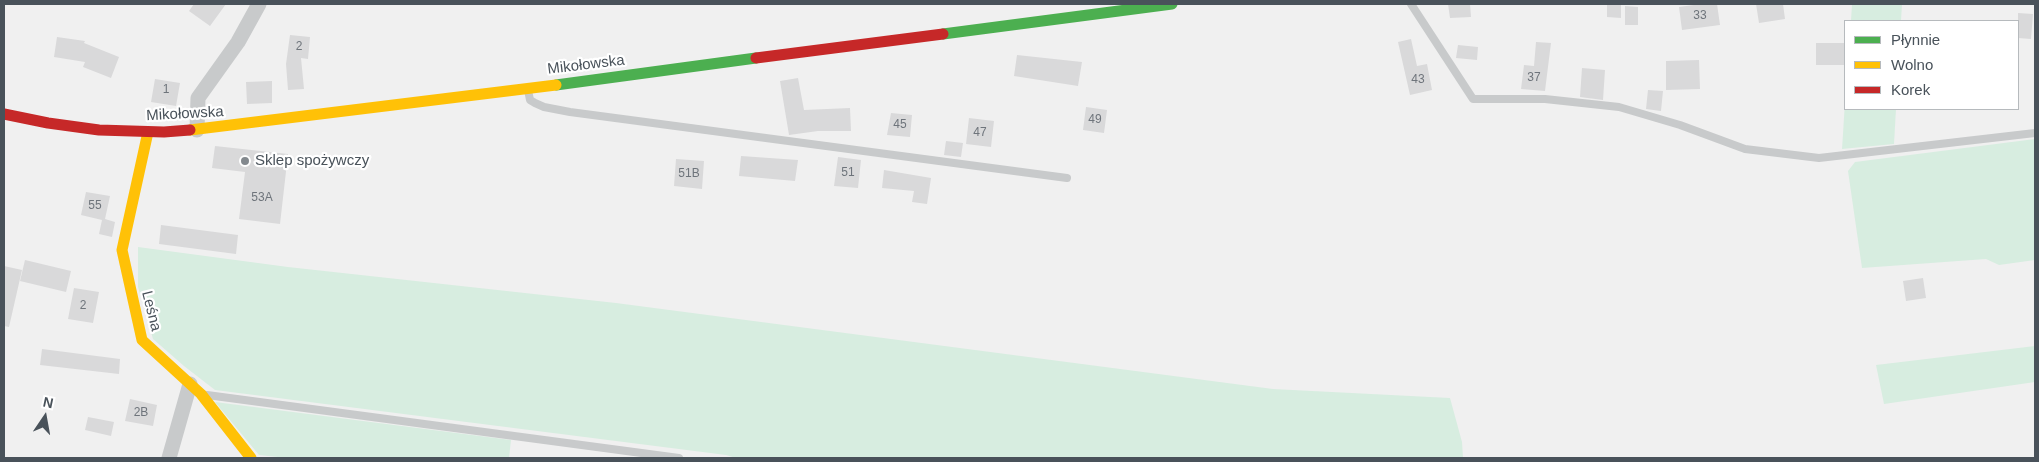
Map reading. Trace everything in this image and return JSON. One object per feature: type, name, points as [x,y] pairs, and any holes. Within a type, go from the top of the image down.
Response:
[{"type":"main road","name":"Mikołowska","points":[[4,114],[74,127],[148,132],[197,130],[353,112],[1172,4]]},
{"type":"main road","name":"Leśna","points":[[148,132],[122,250],[142,340],[201,394],[251,458]]},
{"type":"street","points":[[197,130],[196,107],[198,98],[238,42],[259,4]]},
{"type":"street","points":[[169,458],[190,384]]},
{"type":"lane","points":[[1411,4],[1473,99],[1546,99],[1619,106],[1680,125],[1745,149],[1819,158],[2035,133]]},
{"type":"lane","points":[[528,88],[530,100],[535,103],[544,107],[570,112],[1067,178]]},
{"type":"lane","points":[[201,394],[679,458]]},
{"type":"green space","points":[[1852,4],[1902,4],[1901,20],[1851,20]]},
{"type":"green space","points":[[1844,110],[1896,110],[1894,144],[1842,149]]},
{"type":"green space","points":[[2035,139],[2035,260],[1999,265],[1986,259],[1862,268],[1848,171],[1855,162]]},
{"type":"green space","points":[[138,247],[288,267],[616,303],[1273,389],[1450,398],[1462,442],[1463,458],[736,458],[726,455],[215,390],[153,339],[138,287]]},
{"type":"green space","points":[[2035,346],[2035,382],[1884,404],[1876,365]]},
{"type":"green space","points":[[215,402],[511,440],[509,458],[287,458],[259,455]]},
{"type":"building","points":[[194,4],[226,4],[210,26],[189,11]]},
{"type":"building","points":[[1448,4],[1470,4],[1471,17],[1450,18]]},
{"type":"building","points":[[1607,4],[1621,4],[1621,18],[1607,17]]},
{"type":"building","points":[[1717,4],[1720,25],[1682,30],[1679,7]]},
{"type":"building","points":[[1756,4],[1783,4],[1785,19],[1759,23]]},
{"type":"building","points":[[1625,6],[1638,7],[1638,25],[1625,25]]},
{"type":"building","points":[[2018,13],[2033,14],[2031,39],[2019,38]]},
{"type":"building","points":[[290,35],[310,37],[308,59],[301,58],[304,89],[288,90],[286,64]]},
{"type":"building","points":[[57,37],[85,41],[84,43],[119,57],[111,78],[83,67],[85,62],[54,57]]},
{"type":"building","points":[[1411,39],[1417,66],[1427,64],[1432,90],[1410,95],[1398,42]]},
{"type":"building","points":[[1536,42],[1551,43],[1545,91],[1521,89],[1524,65],[1534,66]]},
{"type":"building","points":[[1816,43],[1844,43],[1844,65],[1816,65]]},
{"type":"building","points":[[1458,45],[1478,47],[1477,60],[1456,58]]},
{"type":"building","points":[[1017,55],[1082,62],[1078,86],[1014,76]]},
{"type":"building","points":[[1699,60],[1700,89],[1666,90],[1666,61]]},
{"type":"building","points":[[1582,68],[1605,70],[1603,100],[1580,97]]},
{"type":"building","points":[[798,78],[804,110],[850,108],[851,131],[818,131],[789,135],[780,81]]},
{"type":"building","points":[[155,79],[180,83],[176,106],[151,102]]},
{"type":"building","points":[[272,81],[272,103],[247,104],[246,82]]},
{"type":"building","points":[[1648,90],[1663,91],[1661,111],[1646,109]]},
{"type":"building","points":[[1086,107],[1107,110],[1104,133],[1083,130]]},
{"type":"building","points":[[891,113],[912,115],[910,137],[887,135]]},
{"type":"building","points":[[969,118],[994,121],[991,147],[966,144]]},
{"type":"building","points":[[946,141],[963,143],[961,157],[944,155]]},
{"type":"building","points":[[215,146],[288,154],[280,224],[239,219],[245,172],[212,168]]},
{"type":"building","points":[[741,156],[798,160],[795,181],[739,176]]},
{"type":"building","points":[[838,157],[861,160],[858,188],[834,186]]},
{"type":"building","points":[[676,159],[704,161],[702,189],[674,186]]},
{"type":"building","points":[[884,170],[931,178],[927,204],[912,202],[914,191],[882,188]]},
{"type":"building","points":[[86,192],[110,196],[105,219],[115,222],[112,237],[99,234],[102,220],[81,215]]},
{"type":"building","points":[[161,225],[238,235],[236,254],[159,244]]},
{"type":"building","points":[[25,260],[71,271],[66,292],[20,281]]},
{"type":"building","points":[[4,266],[22,270],[9,327],[4,326]]},
{"type":"building","points":[[1923,278],[1926,298],[1906,301],[1903,281]]},
{"type":"building","points":[[74,288],[99,292],[93,323],[68,319]]},
{"type":"building","points":[[42,349],[120,359],[119,374],[40,365]]},
{"type":"building","points":[[130,399],[157,405],[153,426],[125,421]]},
{"type":"building","points":[[88,417],[114,422],[111,436],[85,430]]},
{"type":"traffic: fast","points":[[943,34],[1172,4]]},
{"type":"traffic: fast","points":[[556,85],[756,58]]},
{"type":"traffic: slow","points":[[190,130],[556,85]]},
{"type":"traffic: slow","points":[[148,132],[122,250],[142,340],[201,394],[251,458]]},
{"type":"traffic: jam","points":[[756,58],[943,34]]},
{"type":"traffic: jam","points":[[4,114],[48,123],[99,130],[164,132],[190,130]]},
{"type":"place","name":"Sklep spożywczy","points":[[245,161]]}]
